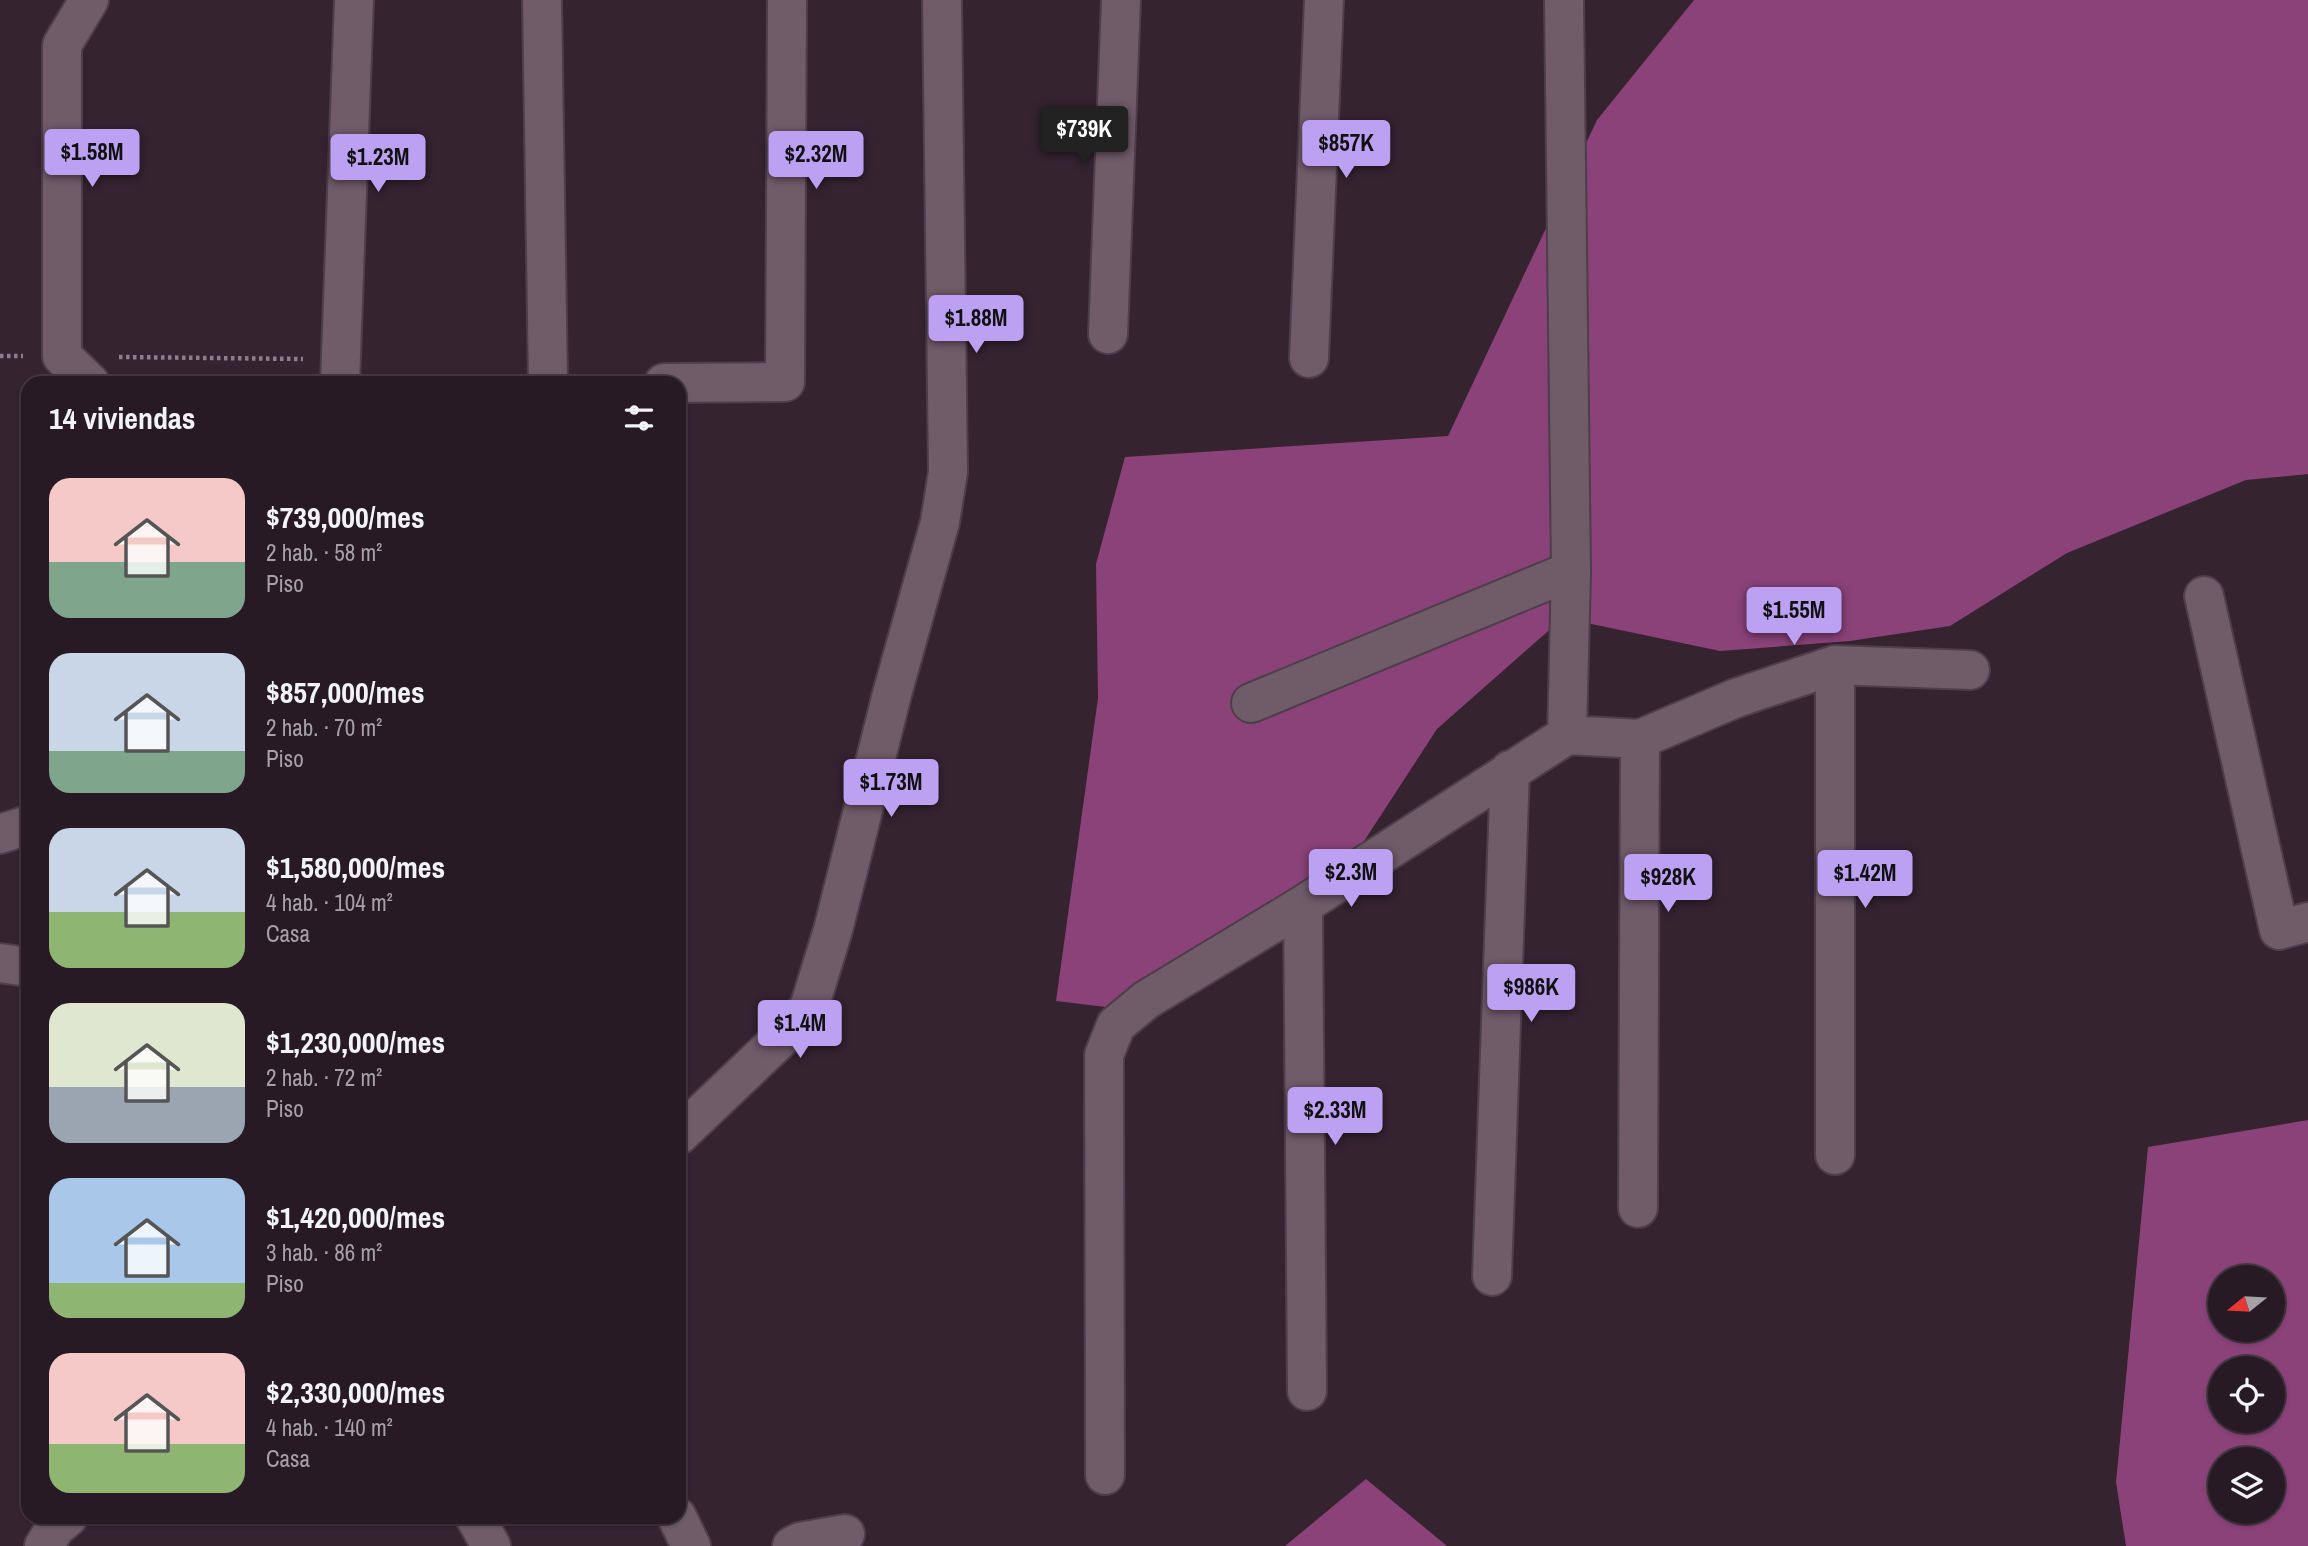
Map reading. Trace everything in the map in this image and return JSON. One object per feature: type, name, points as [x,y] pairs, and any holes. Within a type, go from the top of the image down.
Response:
[{"type":"street","points":[[83,376],[62,356],[62,45],[89,0]]},
{"type":"street","points":[[341,371],[354,0]]},
{"type":"street","points":[[541,0],[548,376]]},
{"type":"street","points":[[686,383],[785,382],[787,0]]},
{"type":"street","points":[[686,1128],[809,1008],[833,930],[892,694],[940,522],[948,472],[942,0]]},
{"type":"street","points":[[1108,334],[1121,0]]},
{"type":"street","points":[[1309,358],[1324,0]]},
{"type":"street","points":[[1564,0],[1571,570],[1567,735]]},
{"type":"street","points":[[1251,703],[1571,570]]},
{"type":"street","points":[[2204,596],[2279,929],[2308,922]]},
{"type":"street","points":[[1105,1475],[1104,1055],[1116,1025],[1146,1000],[1303,905],[1567,735],[1640,739],[1736,698],[1835,666],[1970,670]]},
{"type":"street","points":[[1835,666],[1835,1155]]},
{"type":"street","points":[[1638,1208],[1640,739]]},
{"type":"street","points":[[1492,1276],[1510,771]]},
{"type":"street","points":[[0,834],[21,827]]},
{"type":"street","points":[[1303,905],[1307,1391]]},
{"type":"street","points":[[0,963],[21,966]]},
{"type":"street","points":[[44,1546],[60,1524]]},
{"type":"street","points":[[479,1524],[491,1546]]},
{"type":"street","points":[[680,1524],[691,1546]]},
{"type":"street","points":[[792,1546],[800,1542],[845,1534]]},
{"type":"path","points":[[0,356],[62,356],[341,371]]},
{"type":"shaded area","points":[[1694,0],[2308,0],[2308,474],[2246,480],[2067,553],[1950,626],[1850,641],[1720,651],[1563,618],[1437,729],[1344,872],[1114,1008],[1056,1001],[1098,698],[1096,564],[1125,457],[1448,436],[1597,120]]},
{"type":"shaded area","points":[[2308,1120],[2308,1546],[2126,1546],[2116,1482],[2148,1147]]},
{"type":"shaded area","points":[[1366,1479],[1447,1546],[1285,1546]]}]
